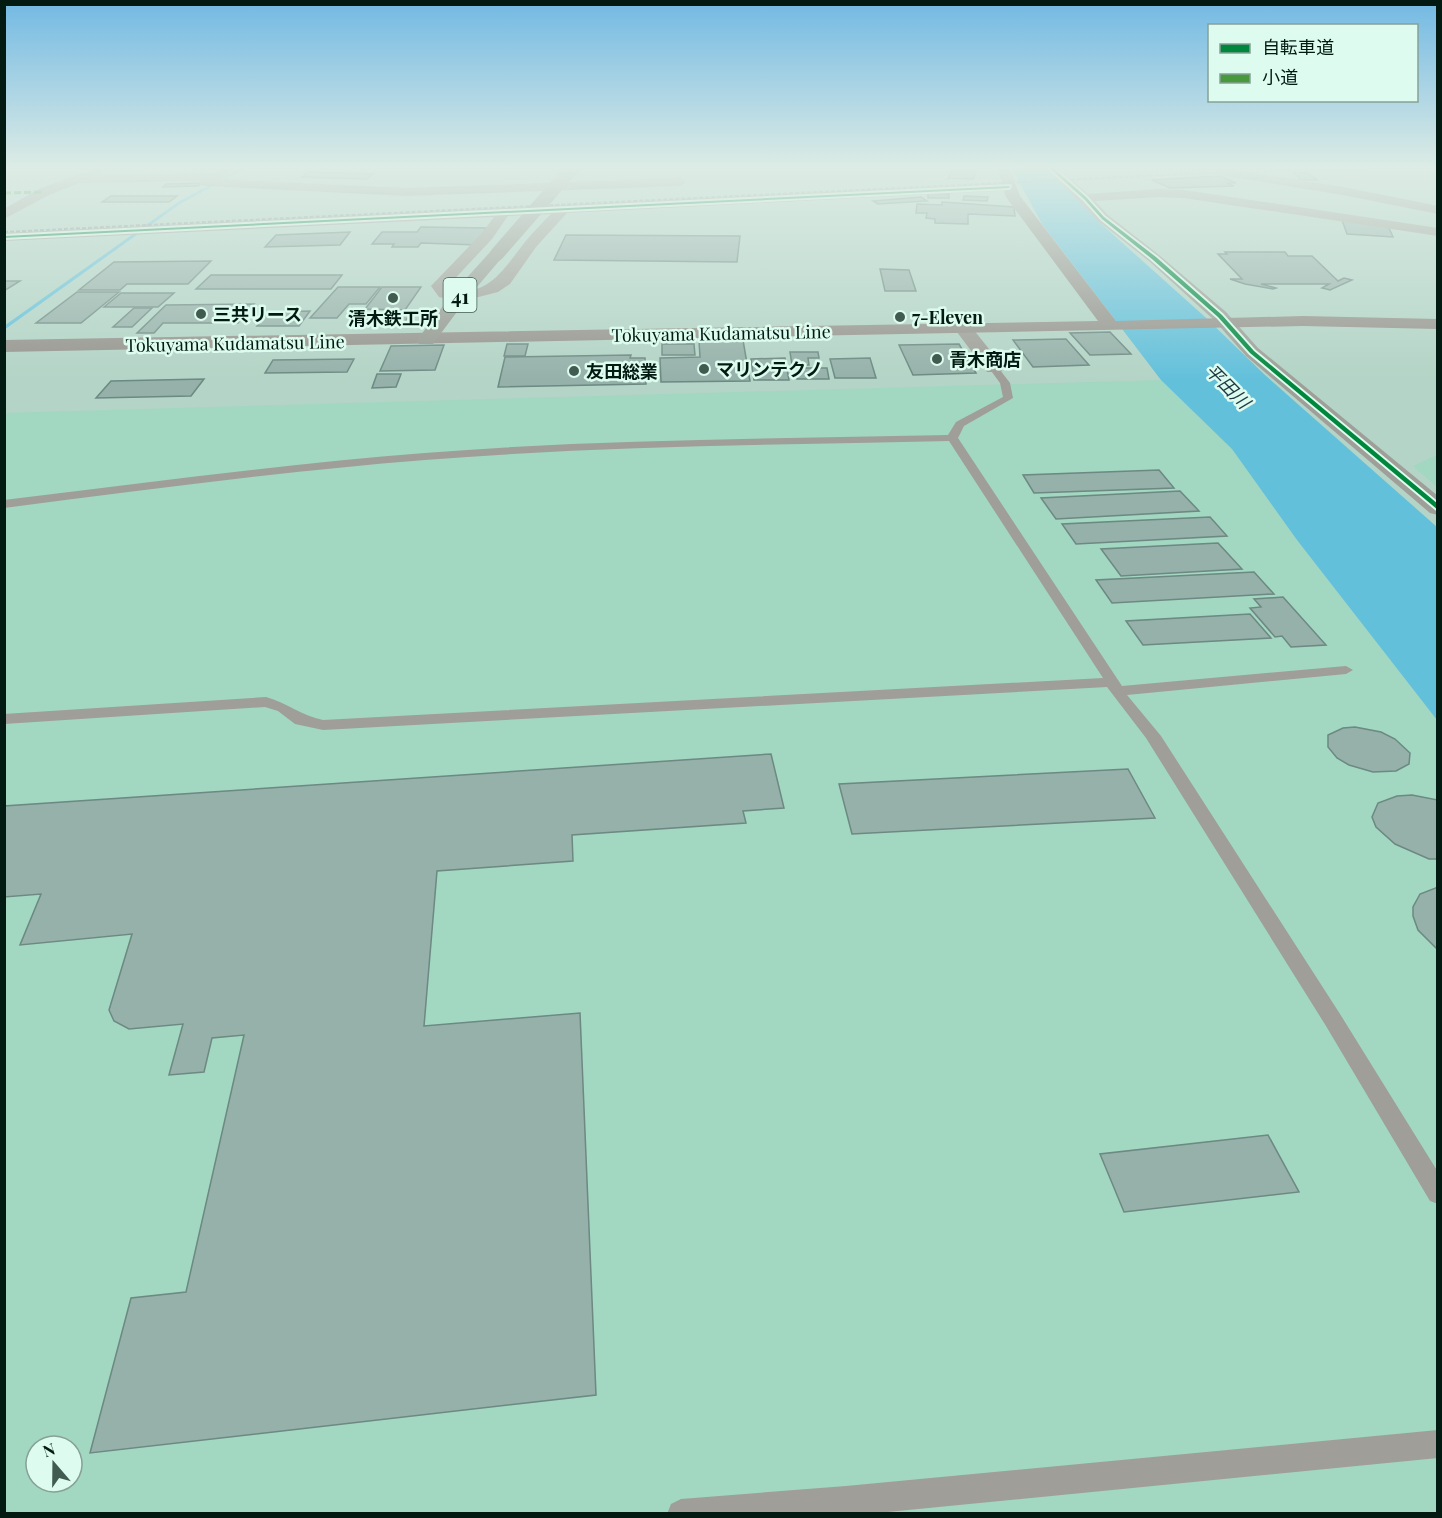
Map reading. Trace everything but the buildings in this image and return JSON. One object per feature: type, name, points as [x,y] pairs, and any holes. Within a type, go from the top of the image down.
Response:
[{"type":"main road","name":"41","points":[[426,340],[459,297],[511,238]]},
{"type":"main road","points":[[1045,238],[1115,326]]},
{"type":"main road","name":"Tokuyama Kudamatsu Line","points":[[4,346],[426,340],[1336,321],[1437,324]]},
{"type":"street","points":[[485,238],[439,286],[445,294],[459,297],[492,289],[504,281],[537,238]]},
{"type":"street","points":[[1128,238],[1220,316],[1222,323],[1252,352],[1437,508]]},
{"type":"street","points":[[963,328],[994,368]]},
{"type":"lane","points":[[952,438],[960,424],[1008,398],[1005,383],[994,368]]},
{"type":"lane","points":[[4,504],[279,470],[428,456],[711,444],[952,438]]},
{"type":"lane","points":[[952,438],[1114,687],[1153,736],[1333,1020],[1437,1194]]},
{"type":"lane","points":[[4,718],[266,702],[284,708],[301,721],[323,725],[1114,687],[1346,670]]},
{"type":"lane","points":[[681,1514],[858,1500],[1437,1444]]},
{"type":"shaded area","points":[[1161,380],[1232,449],[1297,540],[1437,720],[1437,1513],[5,1513],[4,413]]},
{"type":"shaded area","points":[[1437,455],[1437,487],[1413,466]]},
{"type":"water","name":"平田川","points":[[1053,238],[1117,238],[1204,316],[1265,375],[1437,527],[1437,720],[1297,540],[1232,449],[1161,380]]},
{"type":"waterway","points":[[4,329],[131,238]]},
{"type":"cycle path","points":[[1128,238],[1220,316],[1252,352],[1438,508]]},
{"type":"place","name":"清木鉄工所","points":[[393,298]]},
{"type":"place","name":"三共リース","points":[[201,314]]},
{"type":"place","name":"7-Eleven","points":[[900,317]]},
{"type":"place","name":"青木商店","points":[[937,359]]},
{"type":"place","name":"マリンテクノ","points":[[704,369]]},
{"type":"place","name":"友田総業","points":[[574,371]]}]
